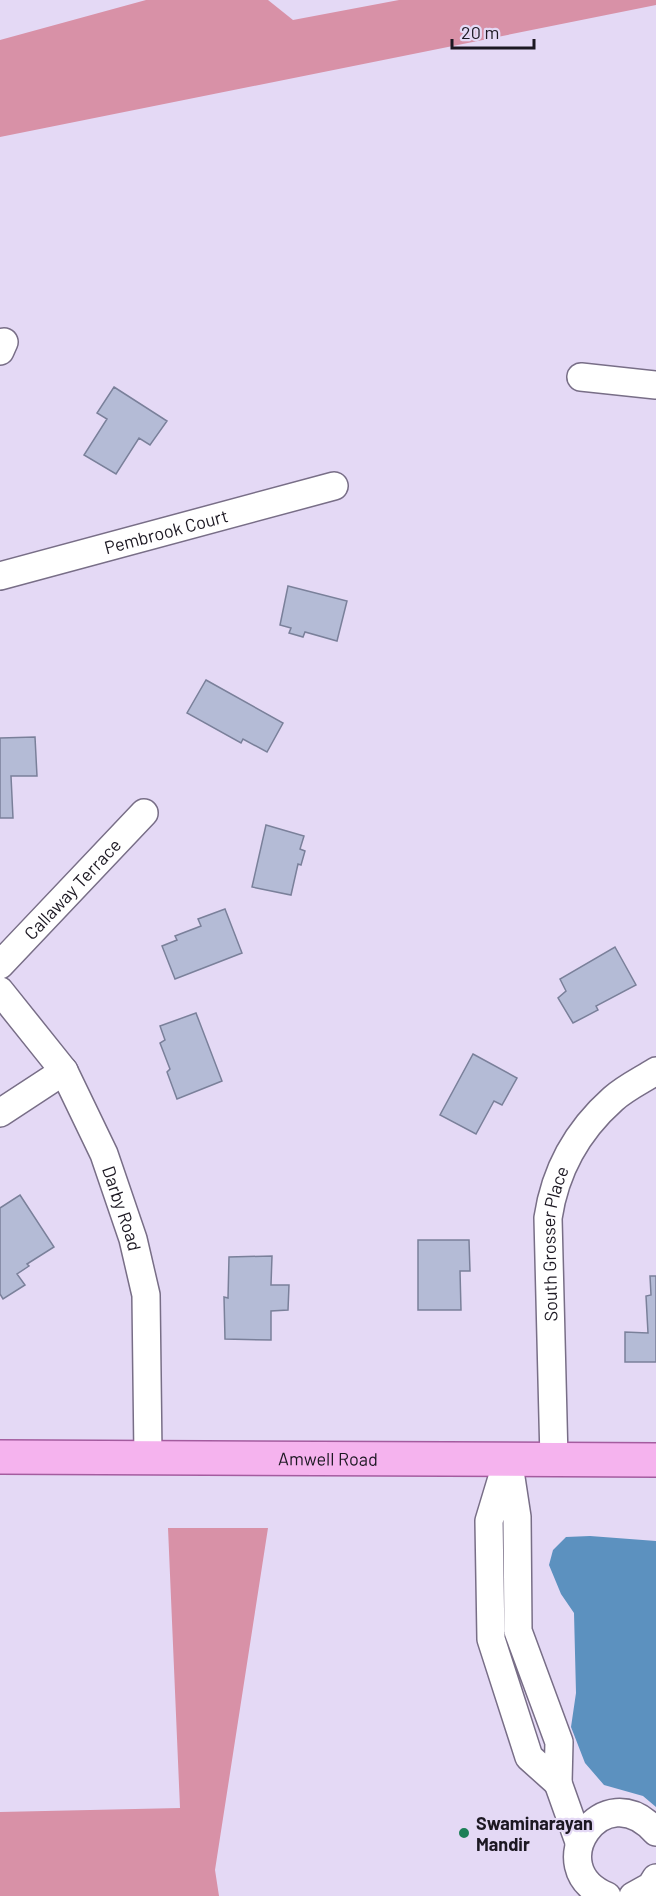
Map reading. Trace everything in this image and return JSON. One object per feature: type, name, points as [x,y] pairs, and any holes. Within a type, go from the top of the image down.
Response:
[{"type":"main road","name":"Amwell Road","points":[[0,1457],[656,1460]]},
{"type":"street","points":[[581,377],[656,384]]},
{"type":"street","name":"Pembrook Court","points":[[0,576],[334,486]]},
{"type":"street","name":"Callaway Terrace","points":[[0,964],[144,813]]},
{"type":"street","name":"Darby Road","points":[[0,991],[64,1071],[104,1154],[133,1239],[146,1295],[148,1456]]},
{"type":"street","points":[[0,1113],[64,1071]]},
{"type":"street","name":"South Grosser Place","points":[[554,1459],[548,1218],[552,1190],[567,1153],[613,1098],[656,1071]]},
{"type":"street","points":[[508,1458],[489,1521],[491,1639],[530,1757],[558,1783],[579,1842]]},
{"type":"street","points":[[607,1896],[587,1883],[580,1870],[577,1856],[579,1842],[585,1830],[608,1814],[622,1812],[636,1815],[656,1832]]},
{"type":"street","points":[[633,1896],[651,1886],[656,1878]]},
{"type":"shaded area","points":[[146,0],[268,0],[293,20],[399,0],[656,0],[656,5],[0,137],[0,40]]},
{"type":"shaded area","points":[[168,1528],[268,1528],[215,1870],[219,1896],[0,1896],[0,1812],[180,1808]]},
{"type":"water","points":[[590,1536],[656,1541],[656,1807],[643,1796],[604,1785],[585,1763],[571,1727],[576,1693],[574,1613],[561,1594],[549,1565],[553,1550],[566,1537]]},
{"type":"building","points":[[114,387],[167,421],[150,445],[139,438],[116,474],[84,455],[107,419],[97,413]]},
{"type":"building","points":[[288,586],[347,601],[337,641],[305,632],[303,637],[289,633],[291,628],[280,625]]},
{"type":"building","points":[[206,680],[283,723],[267,752],[243,739],[241,743],[187,713]]},
{"type":"building","points":[[35,737],[37,776],[11,776],[13,818],[0,818],[0,738]]},
{"type":"building","points":[[266,825],[304,836],[300,849],[305,851],[301,865],[298,864],[291,895],[252,887]]},
{"type":"building","points":[[225,909],[242,953],[175,979],[162,946],[177,940],[175,936],[201,926],[198,919]]},
{"type":"building","points":[[615,947],[636,985],[596,1006],[598,1010],[573,1023],[558,998],[566,991],[560,979]]},
{"type":"building","points":[[196,1013],[222,1081],[177,1099],[167,1072],[170,1069],[160,1043],[165,1040],[160,1026]]},
{"type":"building","points":[[473,1054],[517,1078],[502,1105],[494,1101],[476,1134],[440,1115]]},
{"type":"building","points":[[20,1195],[54,1247],[27,1264],[29,1266],[17,1274],[25,1285],[3,1299],[0,1294],[0,1208]]},
{"type":"building","points":[[418,1240],[469,1240],[470,1271],[460,1271],[461,1310],[418,1310]]},
{"type":"building","points":[[272,1256],[271,1285],[289,1285],[288,1310],[271,1311],[271,1340],[225,1339],[224,1297],[228,1298],[229,1257]]},
{"type":"building","points":[[650,1276],[656,1276],[656,1362],[625,1362],[625,1332],[648,1333],[646,1296],[651,1295]]},
{"type":"place","name":"Swaminarayan Mandir","points":[[464,1833]]}]
